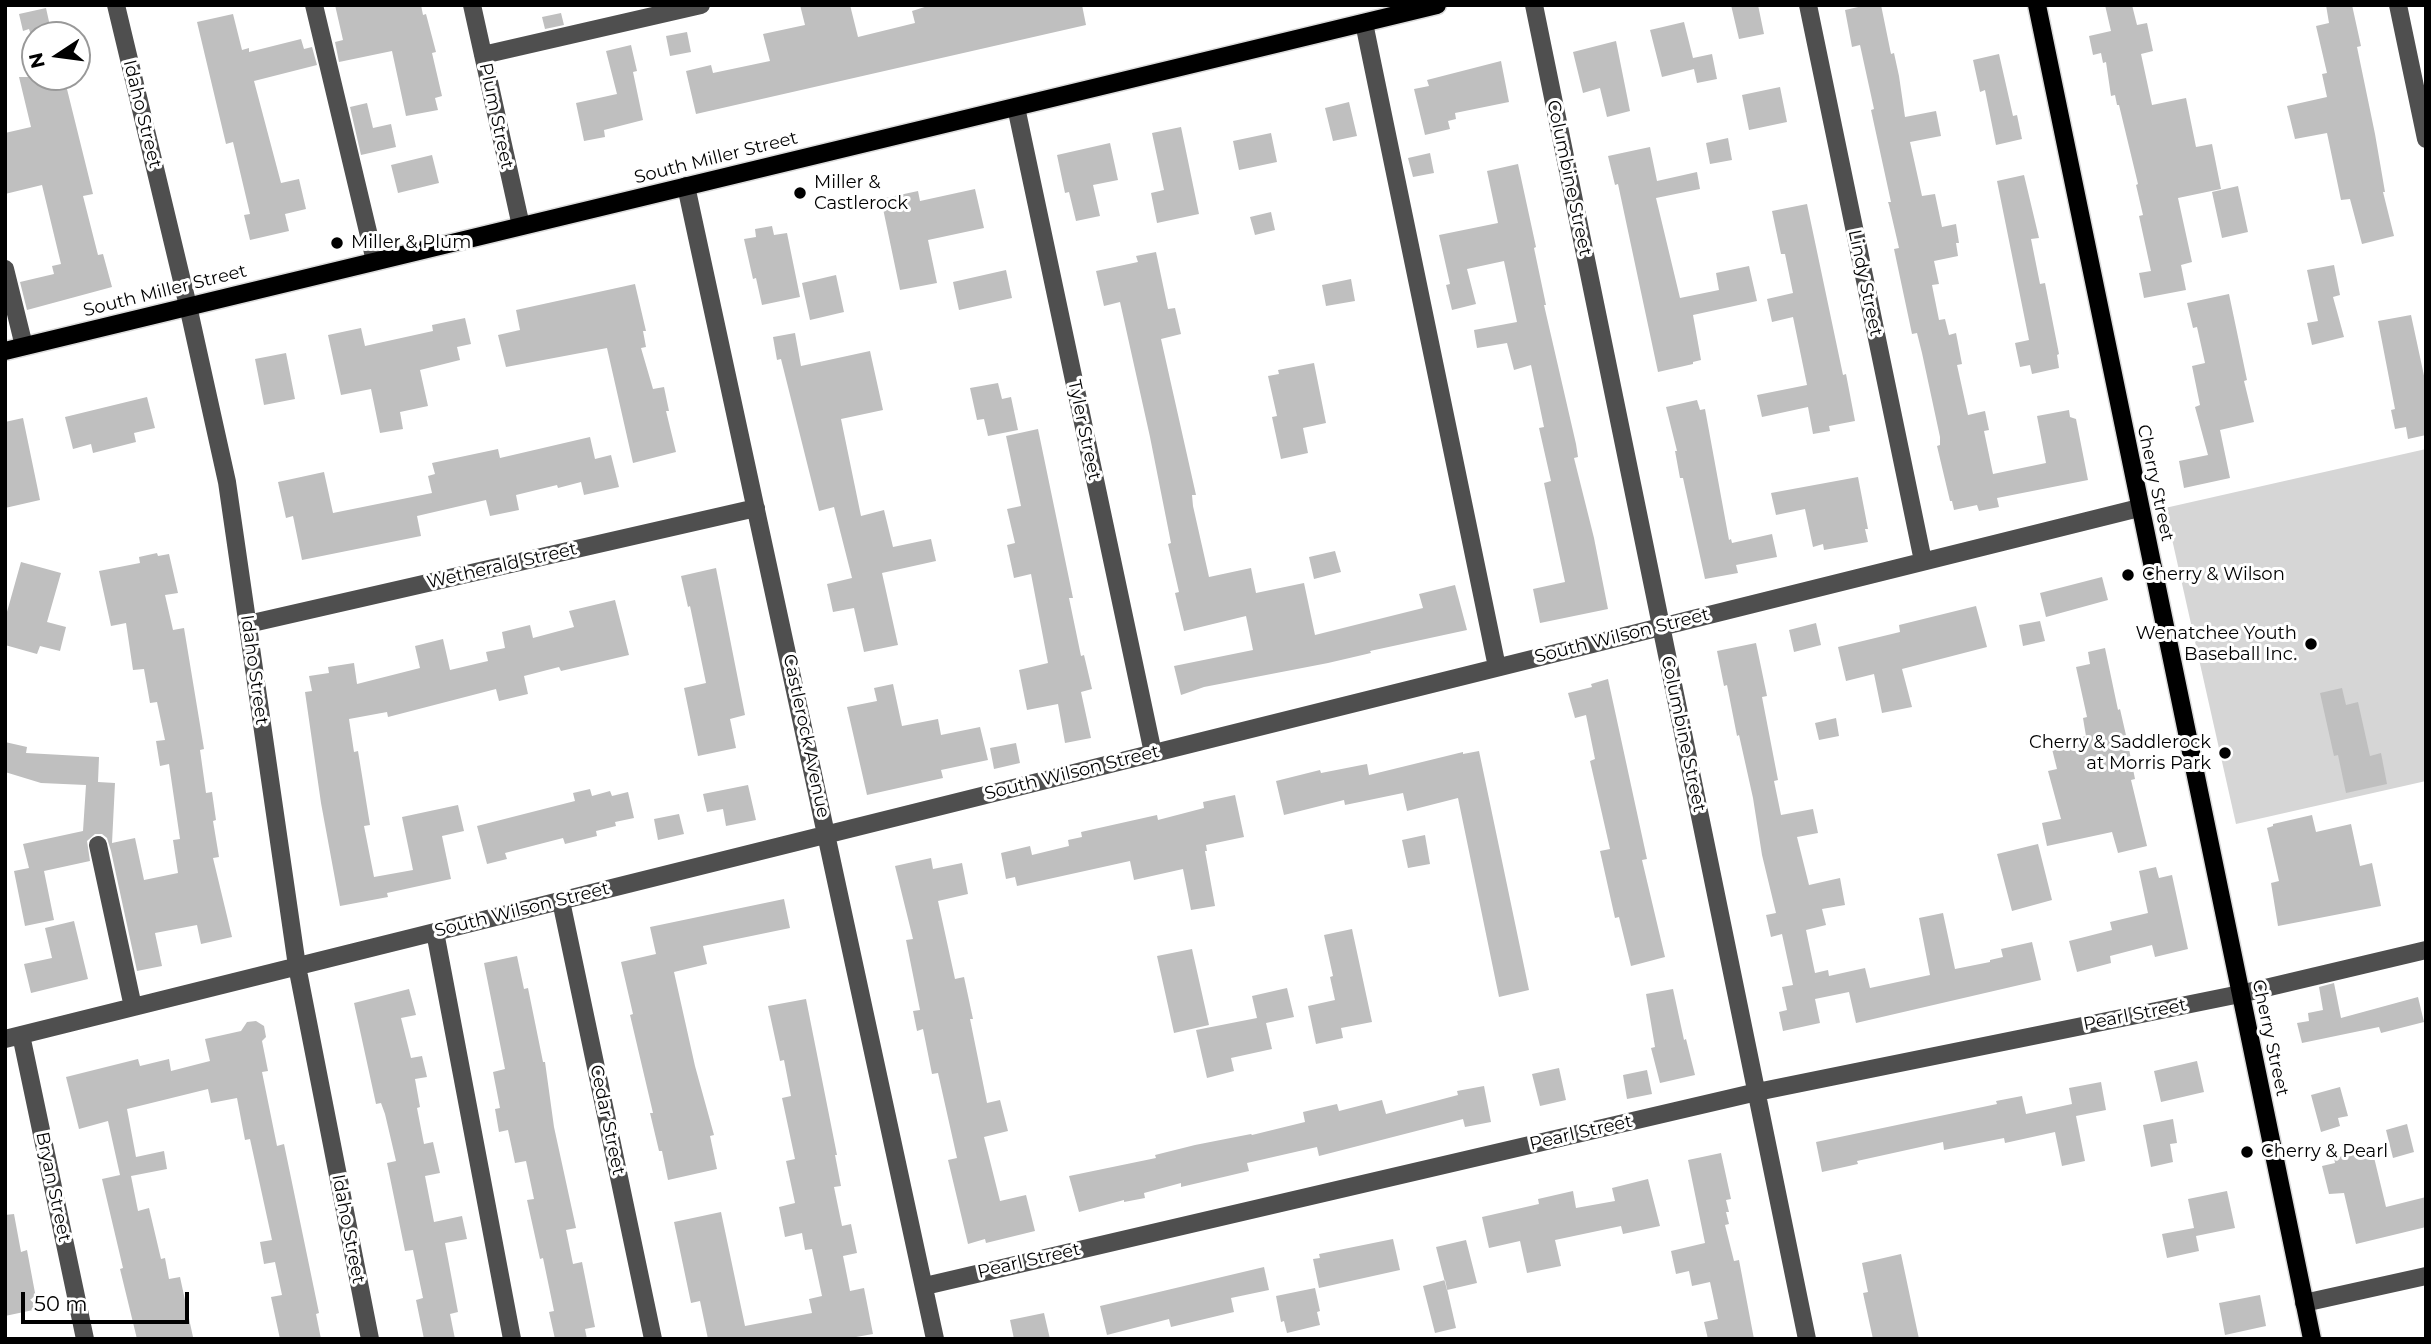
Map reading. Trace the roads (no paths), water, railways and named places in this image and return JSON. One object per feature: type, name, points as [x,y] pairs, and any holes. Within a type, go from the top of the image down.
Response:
[{"type":"main road","name":"South Miller Street","points":[[5,351],[1437,5]]},
{"type":"main road","name":"Cherry Street","points":[[2037,5],[2312,1339]]},
{"type":"street","name":"Idaho Street","points":[[116,5],[227,482],[297,966],[370,1339]]},
{"type":"street","points":[[314,5],[375,261]]},
{"type":"street","name":"Plum Street","points":[[472,5],[521,226]]},
{"type":"street","points":[[483,55],[701,5]]},
{"type":"street","name":"Columbine Street","points":[[1534,5],[1807,1339]]},
{"type":"street","name":"Lindy Street","points":[[1808,5],[1923,561]]},
{"type":"street","points":[[2398,5],[2426,139]]},
{"type":"street","points":[[1364,23],[1497,667]]},
{"type":"street","name":"Tyler Street","points":[[1016,107],[1153,753]]},
{"type":"street","name":"Castlerock Avenue","points":[[686,187],[935,1339]]},
{"type":"street","points":[[5,269],[24,346]]},
{"type":"street","name":"Wetherald Street","points":[[248,624],[756,508]]},
{"type":"street","name":"South Wilson Street","points":[[13,1037],[2139,508]]},
{"type":"street","points":[[98,845],[133,1007]]},
{"type":"street","name":"Cedar Street","points":[[561,901],[653,1339]]},
{"type":"street","points":[[435,932],[512,1339]]},
{"type":"street","name":"Pearl Street","points":[[925,1286],[1757,1092],[2240,994],[2426,950]]},
{"type":"street","name":"Bryan Street","points":[[13,1037],[85,1339]]},
{"type":"street","points":[[2304,1303],[2426,1276]]},
{"type":"place","name":"Miller & Castlerock","points":[[800,193]]},
{"type":"place","name":"Miller & Plum","points":[[337,243]]},
{"type":"place","name":"Cherry & Wilson","points":[[2128,575]]},
{"type":"place","name":"Wenatchee Youth Baseball Inc.","points":[[2311,644]]},
{"type":"place","name":"Cherry & Saddlerock at Morris Park","points":[[2225,753]]},
{"type":"place","name":"Cherry & Pearl","points":[[2247,1152]]}]
